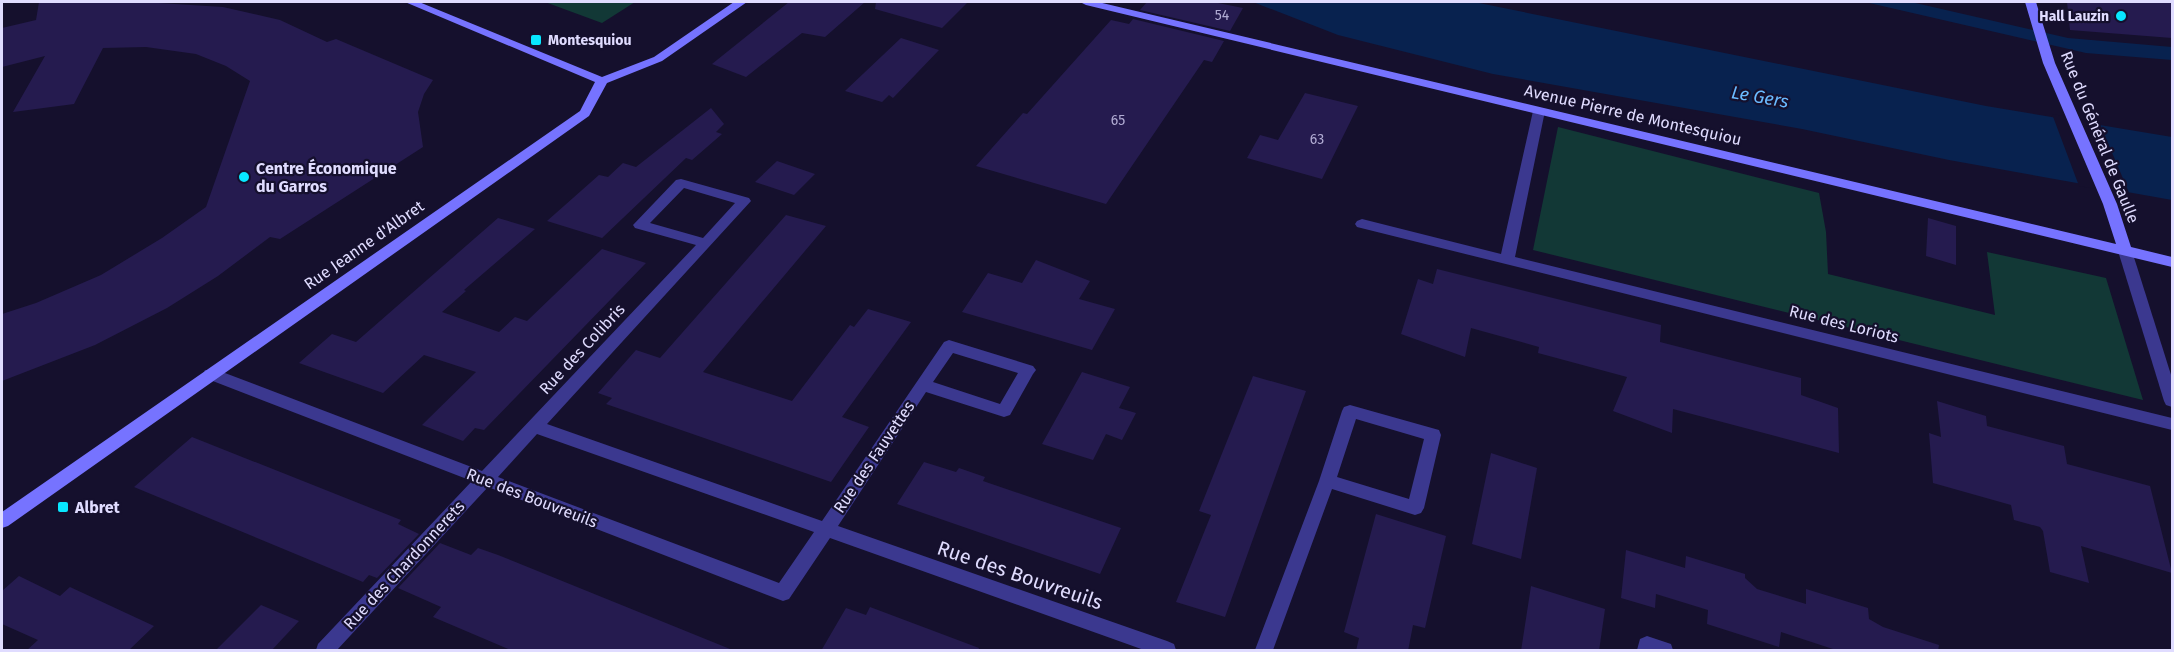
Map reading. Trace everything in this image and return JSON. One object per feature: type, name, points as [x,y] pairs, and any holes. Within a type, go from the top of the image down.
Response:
[{"type":"street","points":[[411,2],[602,81],[658,59],[741,2]]},
{"type":"street","name":"Avenue Pierre de Montesquiou","points":[[1086,2],[2172,262]]},
{"type":"street","name":"Rue du Général de Gaulle","points":[[2031,2],[2046,54],[2110,204],[2125,250]]},
{"type":"street","name":"Rue Jeanne d'Albret","points":[[2,521],[585,113],[602,81]]},
{"type":"street","points":[[1507,260],[1539,111]]},
{"type":"street","name":"Rue des Colibris","points":[[484,479],[706,243],[744,201],[681,183],[640,225],[706,243]]},
{"type":"street","name":"Rue des Loriots","points":[[1362,224],[2172,424]]},
{"type":"street","points":[[2125,250],[2172,401]]},
{"type":"street","name":"Rue des Fauvettes","points":[[825,530],[949,346],[1028,370],[1004,411],[923,385]]},
{"type":"street","name":"Rue des Bouvreuils","points":[[211,374],[783,593],[825,530]]},
{"type":"street","points":[[1264,651],[1327,481],[1350,411],[1433,435],[1415,508],[1327,481]]},
{"type":"street","name":"Rue des Bouvreuils","points":[[534,426],[1167,651]]},
{"type":"street","name":"Rue des Chardonnerets","points":[[325,651],[484,479]]},
{"type":"street","points":[[1646,651],[1647,645],[1664,651]]},
{"type":"green space","points":[[545,2],[635,2],[602,23]]},
{"type":"green space","points":[[1558,127],[1819,193],[1826,232],[1828,274],[1995,315],[1987,252],[2106,278],[2143,400],[1533,250]]},
{"type":"water","name":"Le Gers","points":[[1253,2],[1474,2],[1986,106],[2172,137],[2172,200],[1949,160],[1802,129],[1493,74],[1338,35]]},
{"type":"water","points":[[1865,2],[1911,2],[2068,38],[2172,47],[2172,60],[2086,53]]},
{"type":"pier","points":[[2052,114],[2099,122],[2130,195],[2079,186]]},
{"type":"building","name":"Centre Économique du Garros","points":[[39,2],[160,2],[223,7],[280,20],[327,42],[336,39],[433,80],[424,94],[418,112],[423,147],[280,239],[270,237],[218,276],[167,308],[95,345],[2,381],[2,314],[36,303],[101,275],[162,238],[206,207],[250,81],[226,66],[196,54],[146,47],[103,48],[74,104],[13,112],[45,56],[2,67],[2,28],[36,20]]},
{"type":"building","points":[[789,2],[865,2],[825,37],[802,33],[746,77],[712,64]]},
{"type":"building","points":[[876,2],[968,2],[942,28],[875,9]]},
{"type":"building","points":[[1147,2],[1213,2],[1243,8],[1230,31],[1140,10]]},
{"type":"building","name":"Hall Lauzin","points":[[2067,2],[2172,2],[2172,38],[2070,30]]},
{"type":"building","points":[[1133,19],[1224,41],[1212,62],[1204,60],[1106,204],[976,166],[1023,113],[1027,114],[1111,20],[1129,24]]},
{"type":"building","points":[[901,38],[939,50],[893,98],[889,95],[882,102],[845,91]]},
{"type":"building","points":[[1305,93],[1358,106],[1322,179],[1247,158],[1260,135],[1278,140]]},
{"type":"building","points":[[711,108],[724,124],[716,132],[722,134],[692,160],[686,158],[602,238],[547,221],[599,175],[608,177],[623,163],[636,167]]},
{"type":"building","points":[[777,161],[815,174],[794,195],[755,182]]},
{"type":"building","points":[[786,215],[826,226],[703,372],[792,401],[850,325],[854,327],[868,309],[911,322],[842,417],[869,427],[831,482],[606,404],[612,398],[598,393],[636,350],[660,358]]},
{"type":"building","points":[[498,218],[535,229],[442,312],[499,332],[515,317],[527,321],[602,249],[646,263],[484,430],[475,428],[463,441],[422,425],[476,372],[424,355],[383,393],[299,363],[332,334],[356,342]]},
{"type":"building","points":[[1928,218],[1956,226],[1956,265],[1926,256]]},
{"type":"building","points":[[1036,260],[1090,281],[1079,299],[1115,309],[1092,350],[962,312],[988,273],[1022,283]]},
{"type":"building","points":[[1437,269],[1661,325],[1660,342],[1801,378],[1801,395],[1838,408],[1839,453],[1673,409],[1672,433],[1613,411],[1627,377],[1538,353],[1539,347],[1471,328],[1465,357],[1401,334],[1418,279],[1433,284]]},
{"type":"building","points":[[1082,372],[1130,387],[1119,408],[1136,413],[1122,440],[1106,434],[1093,460],[1042,444]]},
{"type":"building","points":[[1253,376],[1306,391],[1225,617],[1176,602],[1211,515],[1199,511]]},
{"type":"building","points":[[1937,401],[1986,416],[1987,426],[2064,446],[2067,464],[2150,486],[2172,573],[2081,546],[2089,583],[2050,572],[2043,531],[2040,527],[2014,520],[2011,505],[1933,483],[1929,433],[1941,437]]},
{"type":"building","points":[[192,437],[401,520],[398,524],[419,534],[377,578],[369,575],[363,582],[134,487]]},
{"type":"building","points":[[1491,453],[1537,468],[1521,559],[1472,544]]},
{"type":"building","points":[[924,462],[956,472],[959,468],[985,477],[983,481],[1121,528],[1100,574],[897,504]]},
{"type":"building","points":[[1376,514],[1446,536],[1425,628],[1413,625],[1408,651],[1356,651],[1359,638],[1344,632]]},
{"type":"building","points":[[440,543],[471,555],[478,548],[498,555],[735,651],[513,651],[433,617],[441,607],[398,588]]},
{"type":"building","points":[[1626,550],[1685,568],[1686,556],[1745,574],[1745,578],[1757,589],[1806,604],[1806,589],[1868,608],[1869,619],[1883,627],[1939,645],[1938,651],[1839,651],[1781,632],[1779,647],[1707,624],[1708,610],[1656,594],[1655,608],[1621,598]]},
{"type":"building","points":[[19,576],[60,596],[70,587],[154,626],[128,651],[26,651],[38,640],[2,624],[2,591]]},
{"type":"building","points":[[1531,586],[1605,609],[1599,651],[1521,651]]},
{"type":"building","points":[[261,605],[299,621],[271,651],[215,651]]},
{"type":"building","points":[[870,607],[979,648],[978,651],[821,651],[846,608],[866,615]]},
{"type":"place","name":"Hall Lauzin","points":[[2121,16]]},
{"type":"place","name":"Montesquiou","points":[[536,40]]},
{"type":"place","name":"Centre Économique du Garros","points":[[244,177]]},
{"type":"place","name":"Albret","points":[[63,507]]}]
